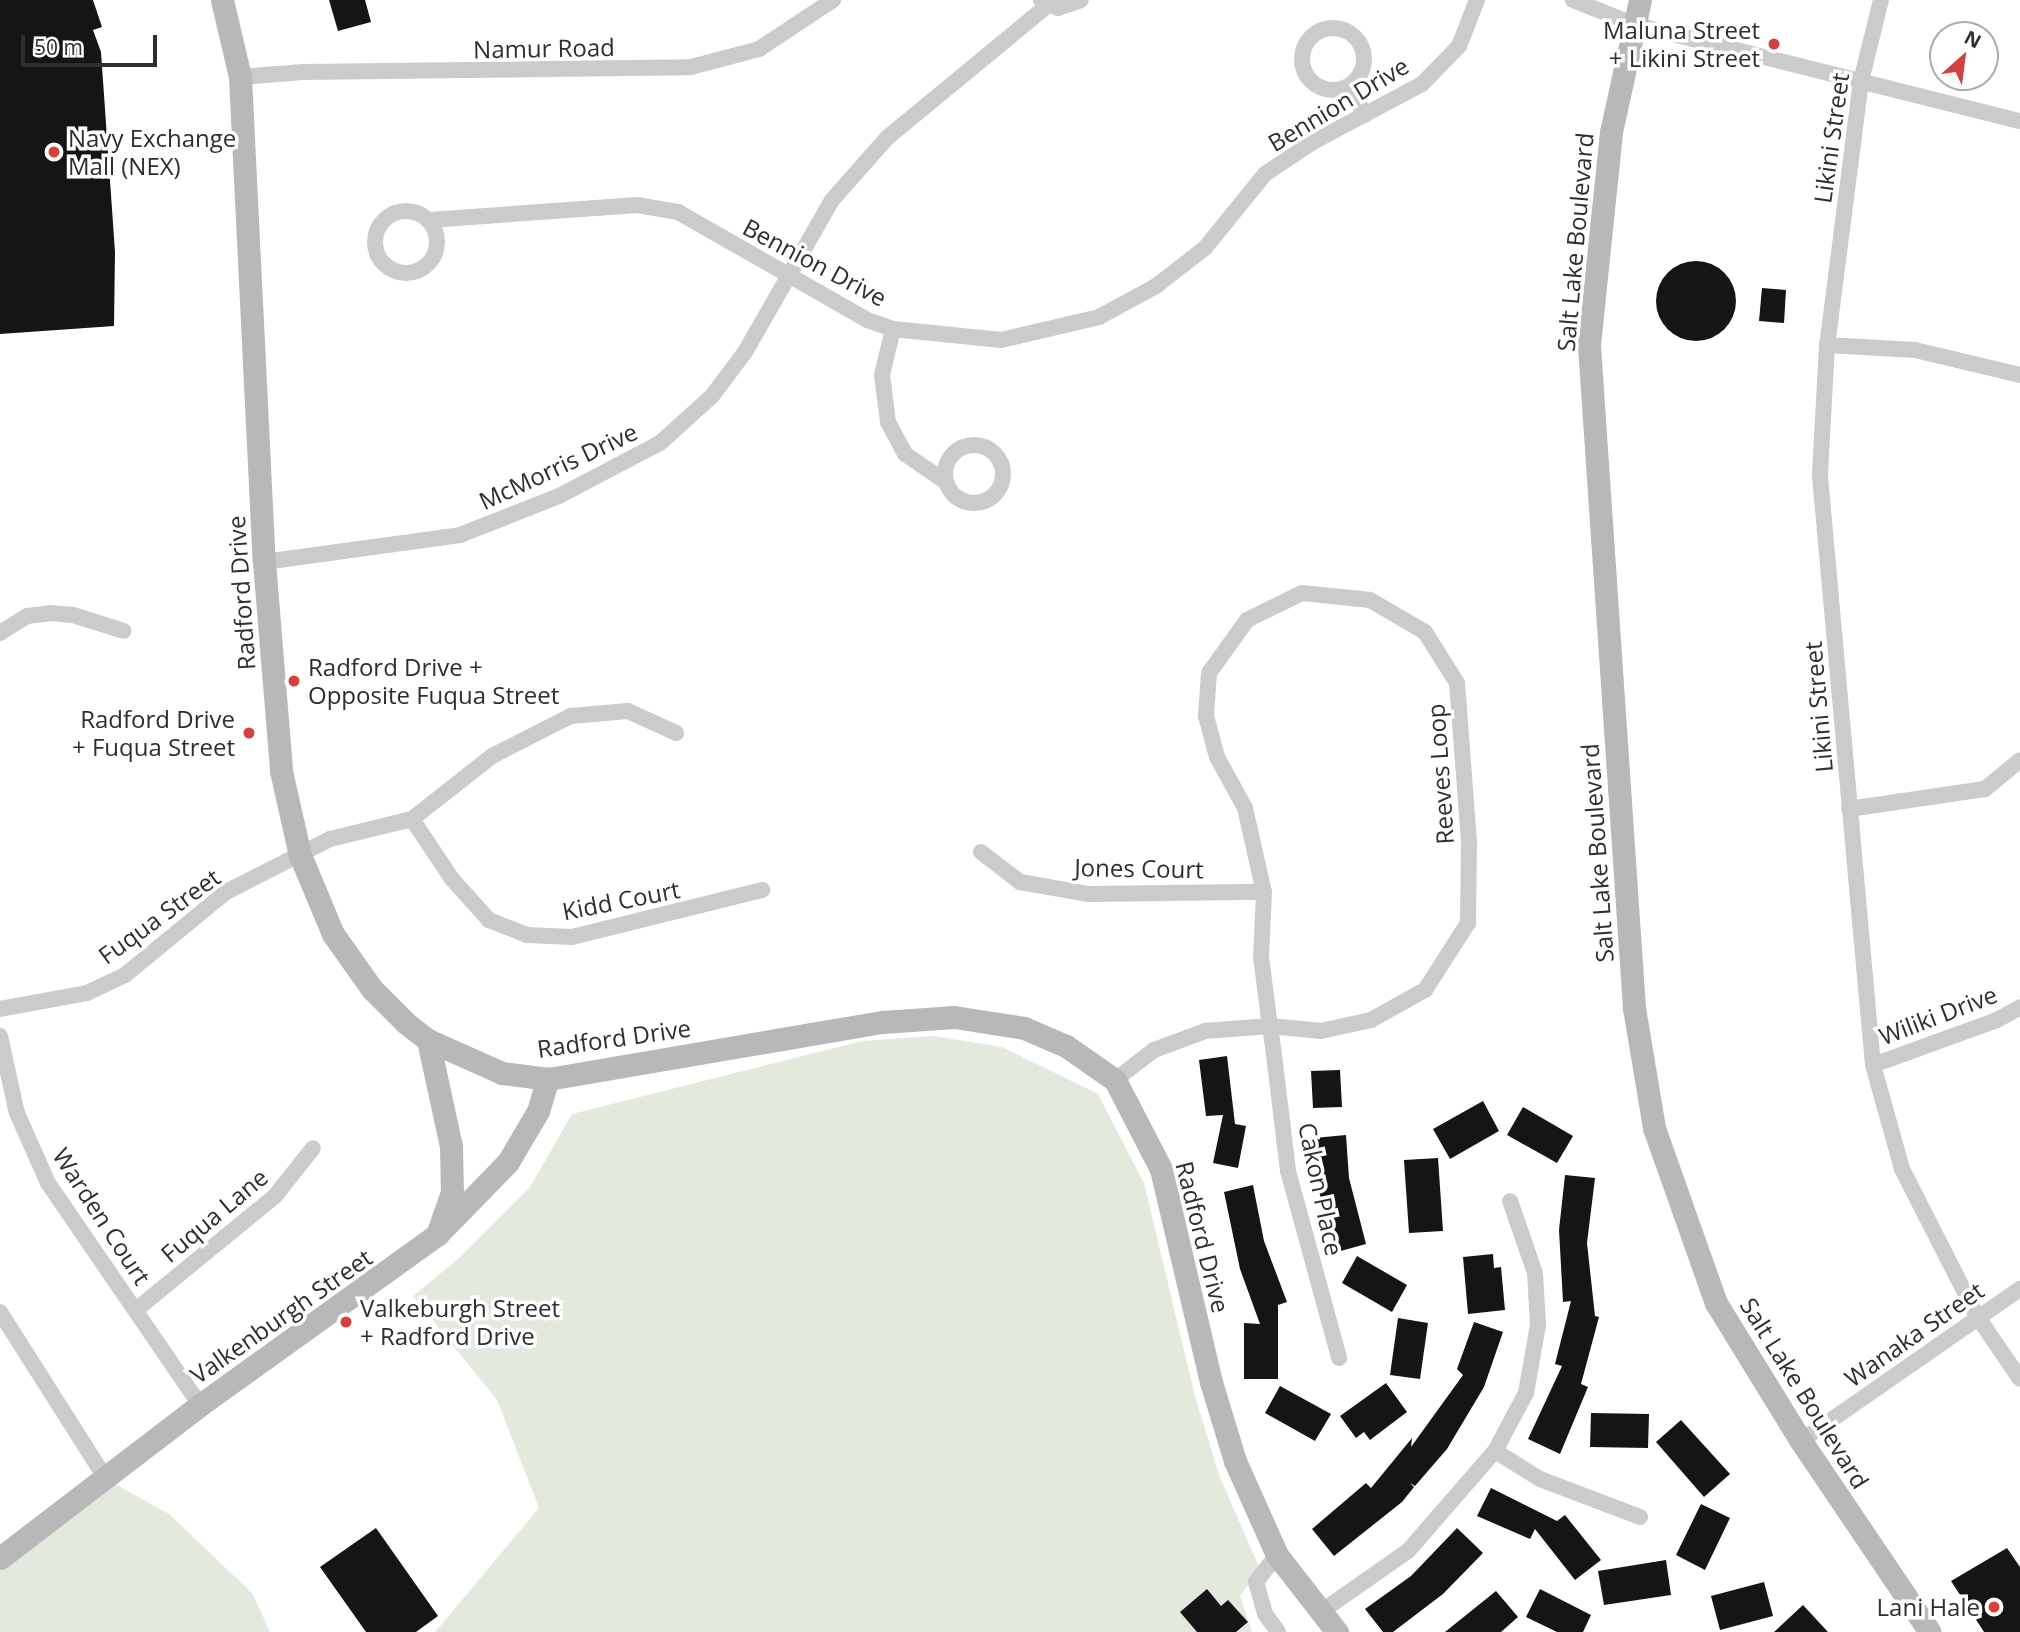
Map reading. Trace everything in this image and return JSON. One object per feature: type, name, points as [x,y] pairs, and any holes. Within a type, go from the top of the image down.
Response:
[{"type":"street","name":"Radford Drive","points":[[222,0],[240,77],[264,562],[281,771],[300,855],[333,934],[372,989],[428,1040],[502,1073],[548,1079],[883,1022],[954,1017],[1024,1028],[1066,1046],[1115,1080],[1161,1169],[1211,1382],[1236,1461],[1277,1555],[1337,1632]]},
{"type":"street","name":"Namur Road","points":[[240,77],[303,72],[691,67],[759,49],[833,0]]},
{"type":"street","points":[[1044,2],[1068,7],[1081,0]]},
{"type":"street","name":"Bennion Drive","points":[[429,220],[637,205],[678,212],[867,320],[893,329],[1001,340],[1100,317],[1156,286],[1205,248],[1265,174],[1313,142],[1422,84],[1459,46],[1476,0]]},
{"type":"street","points":[[1573,0],[1633,24],[2020,121]]},
{"type":"street","name":"Salt Lake Boulevard","points":[[1640,0],[1611,132],[1589,346],[1634,1008],[1654,1128],[1716,1303],[1801,1441],[1930,1632]]},
{"type":"street","name":"Likini Street","points":[[1881,0],[1861,81],[1827,345],[1820,476],[1873,1065],[1902,1169],[1978,1316],[2020,1379]]},
{"type":"street","name":"McMorris Drive","points":[[264,562],[460,535],[559,496],[660,443],[720,385],[745,352],[786,275],[832,200],[888,137],[1044,2]]},
{"type":"street","points":[[1349,86],[1365,115]]},
{"type":"street","points":[[893,329],[882,375],[888,422],[905,454],[946,482]]},
{"type":"street","points":[[1827,345],[1924,351],[2020,375]]},
{"type":"street","name":"Reeves Loop","points":[[1115,1080],[1154,1050],[1205,1031],[1270,1026],[1321,1031],[1371,1020],[1425,990],[1468,923],[1469,842],[1457,683],[1425,632],[1370,600],[1302,593],[1247,620],[1209,673],[1206,716],[1217,757],[1245,808],[1264,892],[1261,957],[1270,1026]]},
{"type":"street","points":[[0,633],[27,616],[50,613],[73,615],[124,631]]},
{"type":"street","points":[[412,820],[492,756],[571,716],[628,710],[676,733]]},
{"type":"street","points":[[1849,809],[1985,789],[2020,760]]},
{"type":"street","name":"Fuqua Street","points":[[0,1009],[45,1004],[87,993],[125,975],[226,892],[330,839],[412,820]]},
{"type":"street","name":"Kidd Court","points":[[412,820],[452,880],[489,920],[527,935],[572,937],[762,890]]},
{"type":"street","name":"Jones Court","points":[[981,852],[1020,882],[1089,894],[1264,892]]},
{"type":"street","name":"Wiliki Drive","points":[[1873,1065],[1997,1020],[2020,1007]]},
{"type":"street","name":"Cakon Place","points":[[1270,1026],[1288,1171],[1339,1358]]},
{"type":"street","name":"Warden Court","points":[[0,1036],[17,1113],[48,1183],[200,1405]]},
{"type":"street","points":[[428,1040],[451,1146],[452,1192],[437,1235]]},
{"type":"street","name":"Valkenburgh Street","points":[[0,1558],[200,1405],[437,1235],[508,1162],[538,1111],[548,1079]]},
{"type":"street","name":"Fuqua Lane","points":[[136,1309],[275,1196],[313,1148]]},
{"type":"street","points":[[1322,1611],[1408,1551],[1495,1451],[1526,1393],[1538,1325],[1535,1273],[1510,1201]]},
{"type":"street","name":"Wanaka Street","points":[[1801,1441],[2020,1289]]},
{"type":"street","points":[[0,1312],[106,1479]]},
{"type":"street","points":[[1495,1451],[1540,1479],[1640,1517]]},
{"type":"street","points":[[1277,1555],[1256,1582],[1265,1614],[1278,1632]]},
{"type":"shaded area","points":[[933,1036],[1002,1047],[1098,1094],[1144,1183],[1195,1396],[1219,1475],[1260,1569],[1240,1596],[1252,1632],[435,1632],[539,1508],[497,1400],[413,1296],[459,1258],[530,1187],[572,1114],[862,1041]]},
{"type":"shaded area","points":[[106,1479],[169,1514],[253,1594],[270,1632],[0,1632],[0,1558]]},
{"type":"building","name":"Navy Exchange Mall (NEX)","points":[[0,0],[93,0],[102,27],[93,30],[101,52],[115,252],[114,326],[0,334]]},
{"type":"building","points":[[329,0],[365,0],[371,22],[338,31]]},
{"type":"building","points":[[1696,261],[1711,264],[1724,273],[1733,286],[1736,301],[1733,316],[1724,329],[1711,338],[1696,341],[1681,338],[1668,329],[1659,316],[1656,301],[1659,286],[1668,273],[1681,264]]},
{"type":"building","points":[[1762,288],[1786,290],[1784,323],[1759,321]]},
{"type":"building","points":[[1227,1056],[1235,1124],[1246,1126],[1238,1168],[1213,1163],[1223,1115],[1206,1116],[1199,1060]]},
{"type":"building","points":[[1340,1070],[1342,1107],[1313,1108],[1311,1071]]},
{"type":"building","points":[[1483,1101],[1499,1131],[1450,1159],[1433,1129]]},
{"type":"building","points":[[1523,1107],[1573,1136],[1557,1163],[1507,1135]]},
{"type":"building","points":[[1346,1135],[1349,1178],[1366,1244],[1337,1252],[1317,1185],[1314,1138]]},
{"type":"building","points":[[1438,1158],[1443,1231],[1409,1233],[1404,1160]]},
{"type":"building","points":[[1565,1175],[1595,1178],[1587,1243],[1595,1316],[1599,1317],[1581,1384],[1588,1387],[1560,1454],[1528,1439],[1562,1366],[1555,1364],[1571,1301],[1563,1302],[1559,1230]]},
{"type":"building","points":[[1253,1185],[1264,1241],[1287,1302],[1278,1305],[1278,1379],[1244,1379],[1244,1323],[1260,1324],[1240,1269],[1224,1192]]},
{"type":"building","points":[[1493,1254],[1494,1268],[1501,1267],[1505,1310],[1468,1314],[1463,1257]]},
{"type":"building","points":[[1357,1256],[1407,1285],[1392,1312],[1342,1283]]},
{"type":"building","points":[[1398,1318],[1428,1323],[1420,1379],[1390,1375]]},
{"type":"building","points":[[1474,1322],[1503,1332],[1484,1387],[1447,1449],[1415,1486],[1410,1483],[1414,1487],[1402,1502],[1334,1556],[1312,1529],[1366,1483],[1371,1488],[1412,1438],[1411,1447],[1463,1375],[1457,1369]]},
{"type":"building","points":[[1386,1383],[1407,1412],[1370,1440],[1364,1432],[1356,1438],[1340,1416]]},
{"type":"building","points":[[1280,1386],[1331,1414],[1315,1441],[1265,1413]]},
{"type":"building","points":[[1591,1413],[1649,1414],[1648,1448],[1590,1447]]},
{"type":"building","points":[[1681,1420],[1730,1474],[1704,1497],[1656,1442]]},
{"type":"building","points":[[1491,1488],[1557,1521],[1565,1515],[1601,1560],[1575,1580],[1535,1529],[1530,1539],[1477,1516]]},
{"type":"building","points":[[1701,1504],[1730,1518],[1705,1570],[1676,1555]]},
{"type":"building","points":[[376,1528],[438,1616],[416,1632],[366,1632],[320,1567]]},
{"type":"building","points":[[1457,1528],[1483,1553],[1443,1594],[1393,1632],[1383,1632],[1365,1609],[1411,1576]]},
{"type":"building","name":"Lani Hale","points":[[2007,1548],[2020,1567],[2020,1632],[1984,1632],[1951,1581]]},
{"type":"building","points":[[1666,1560],[1671,1595],[1604,1605],[1598,1571]]},
{"type":"building","points":[[1764,1582],[1773,1616],[1720,1630],[1711,1596]]},
{"type":"building","points":[[1207,1589],[1221,1606],[1228,1600],[1248,1622],[1236,1632],[1197,1632],[1180,1612]]},
{"type":"building","points":[[1540,1589],[1591,1615],[1583,1632],[1557,1632],[1526,1617]]},
{"type":"building","points":[[1496,1591],[1518,1617],[1501,1632],[1445,1632]]},
{"type":"building","points":[[1803,1605],[1828,1632],[1774,1632]]},
{"type":"place","name":"Maluna Street + Likini Street","points":[[1774,44]]},
{"type":"place","name":"Navy Exchange Mall (NEX)","points":[[54,152]]},
{"type":"place","name":"Radford Drive + Opposite Fuqua Street","points":[[294,681]]},
{"type":"place","name":"Radford Drive + Fuqua Street","points":[[249,733]]},
{"type":"place","name":"Valkeburgh Street + Radford Drive","points":[[346,1322]]},
{"type":"place","name":"Lani Hale","points":[[1994,1607]]}]
